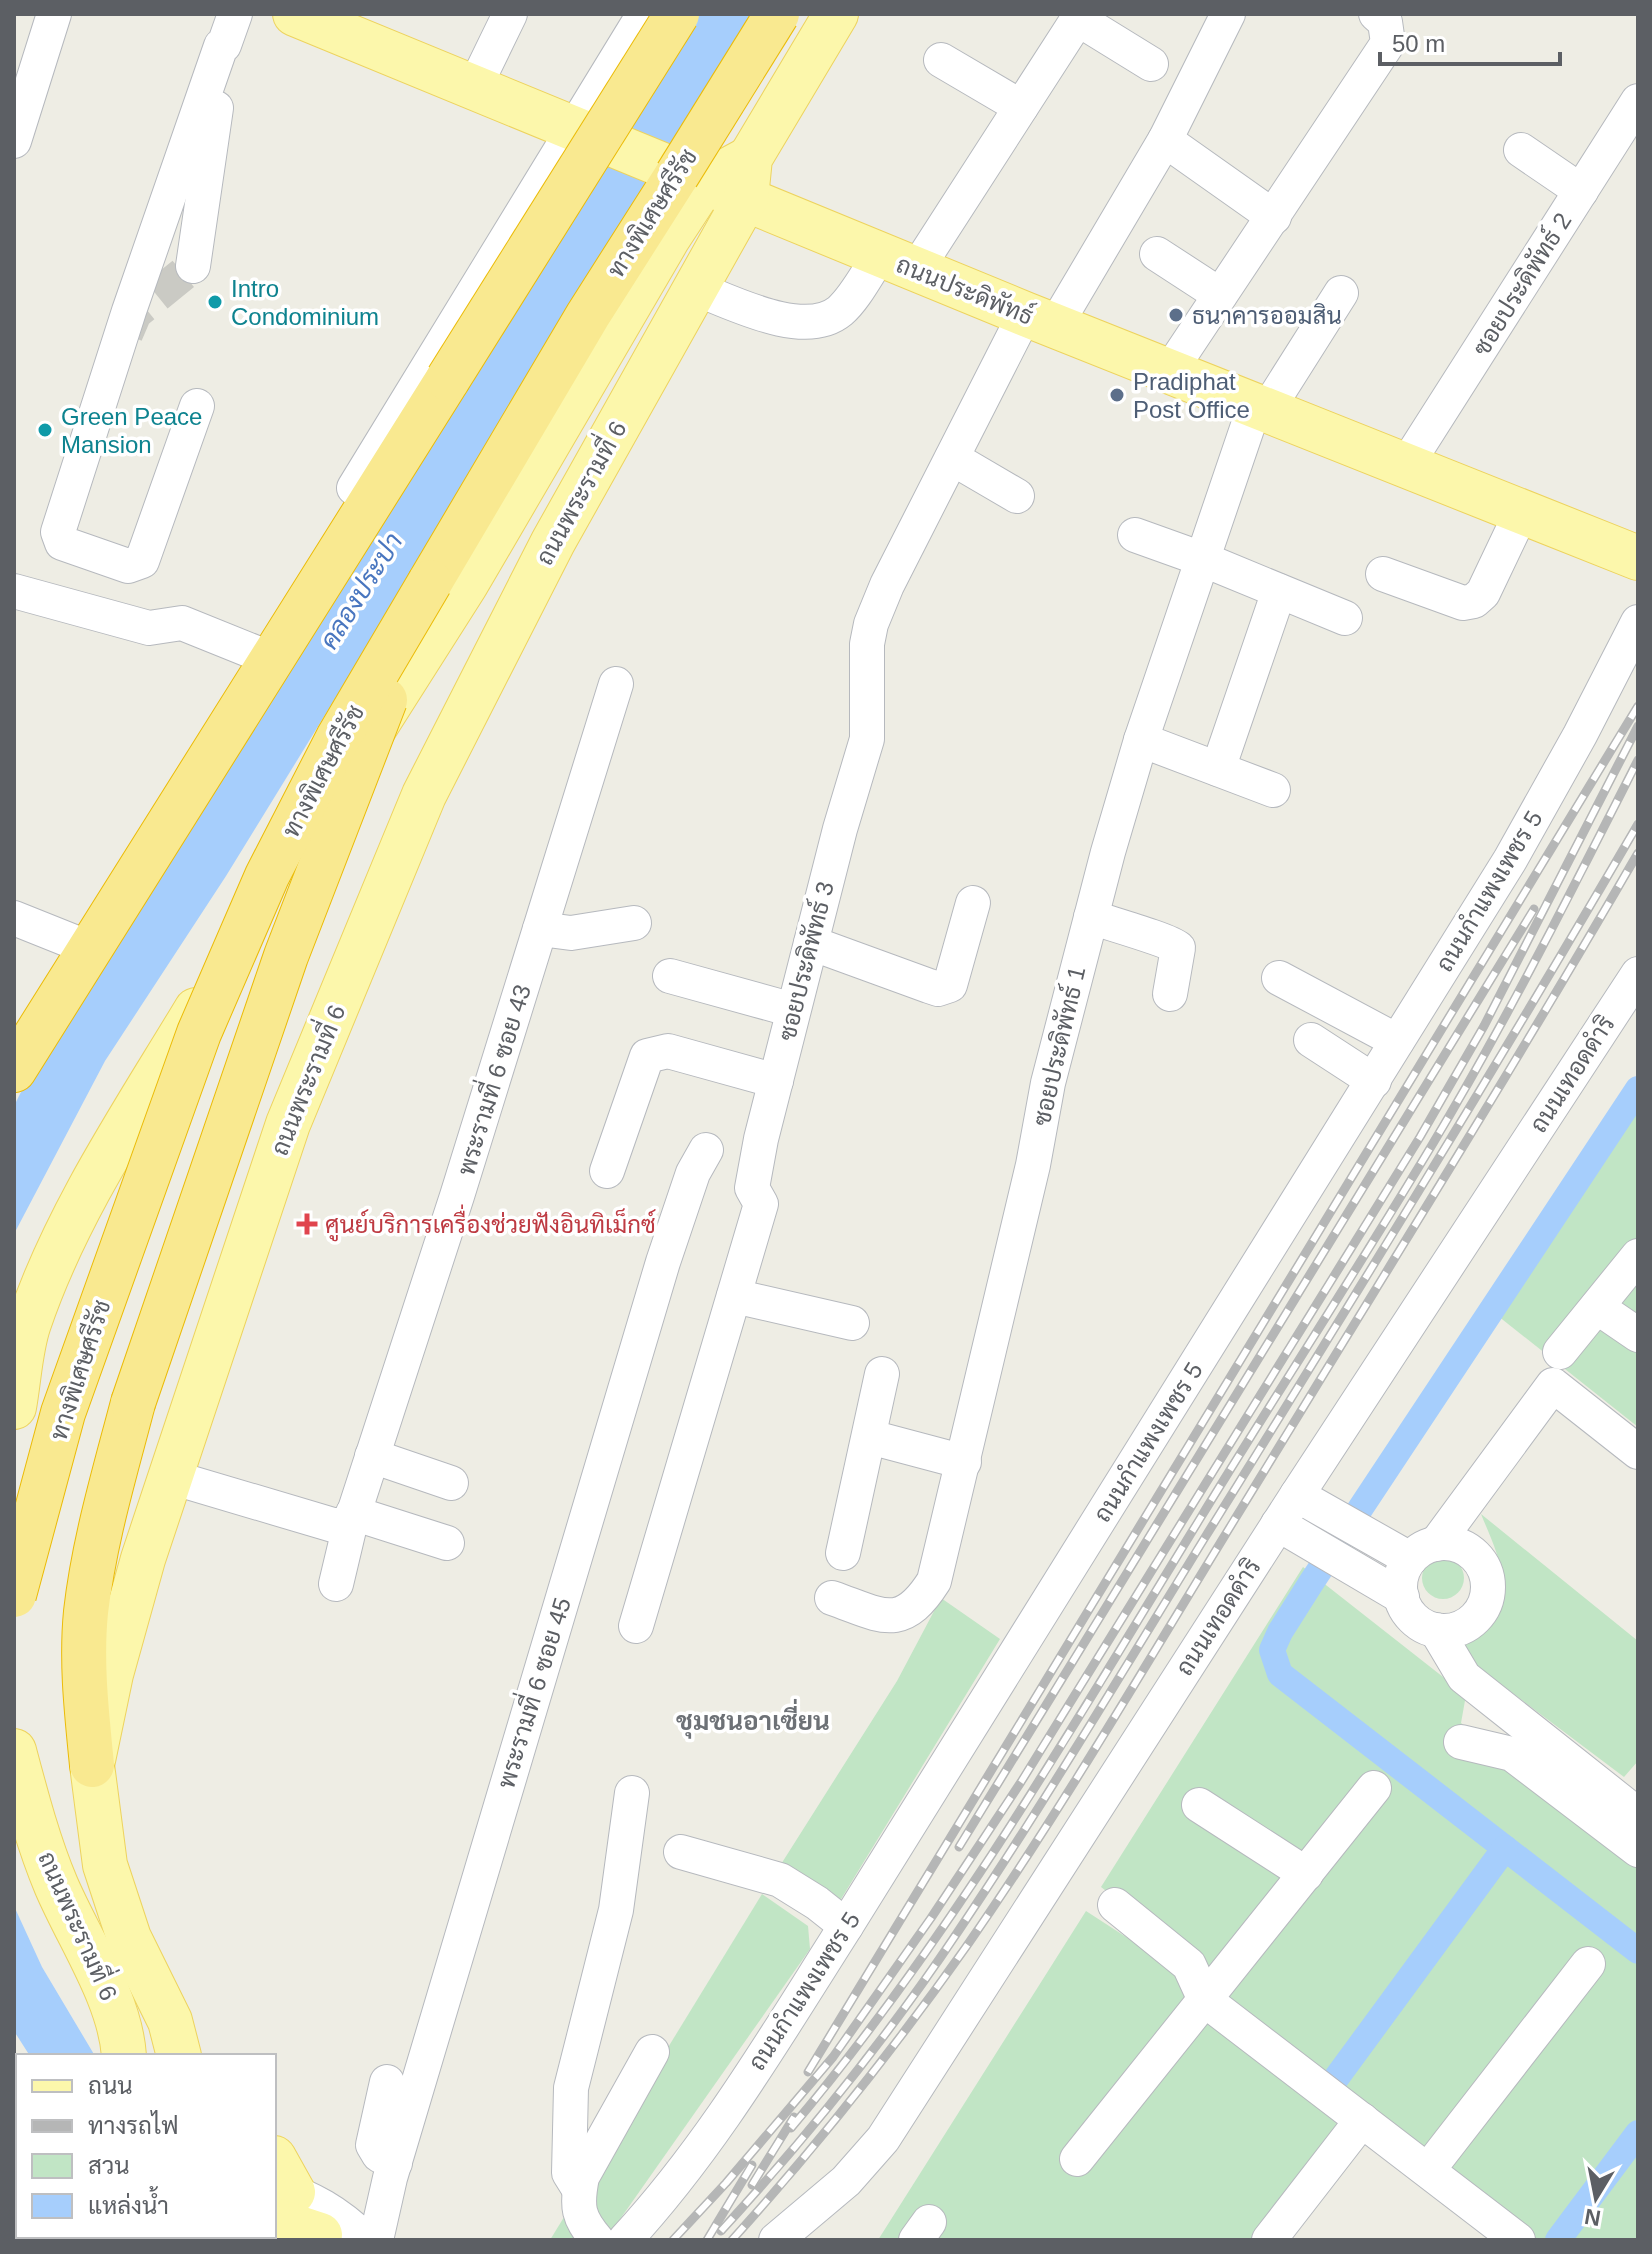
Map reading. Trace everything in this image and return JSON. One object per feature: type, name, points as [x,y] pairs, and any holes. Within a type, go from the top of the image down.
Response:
[{"type":"highway","points":[[14,1070],[677,14]]},
{"type":"highway","name":"ทางพิเศษศรีรัช","points":[[14,1595],[63,1413],[199,1033],[267,876],[324,765],[430,582],[588,315],[777,14]]},
{"type":"highway","points":[[92,1765],[84,1691],[86,1612],[104,1515],[133,1403],[286,956],[430,582]]},
{"type":"main road","name":"ถนนพระรามที่ 6","points":[[195,2054],[175,2039],[129,1938],[105,1865],[92,1765],[111,1674],[143,1559],[288,1124],[424,795],[553,542],[697,289],[748,178],[836,14]]},
{"type":"main road","points":[[320,19],[704,183],[748,178]]},
{"type":"main road","name":"ถนนประดิพัทธ์","points":[[748,178],[898,262],[1638,558]]},
{"type":"main road","points":[[14,1407],[21,1327],[129,1122],[241,937],[466,584],[668,238],[704,183]]},
{"type":"main road","name":"ถนนพระรามที่ 6","points":[[14,1751],[55,1883],[116,2013],[124,2054]]},
{"type":"street","points":[[14,141],[54,14]]},
{"type":"street","points":[[475,86],[510,14]]},
{"type":"street","points":[[14,1036],[254,652],[591,136],[644,14]]},
{"type":"street","name":"ซอยประดิพัทธ์ 3","points":[[636,1626],[761,1204],[752,1188],[776,1081],[867,739],[867,644],[871,624],[887,585],[952,458],[1040,320],[1165,140],[1228,14]]},
{"type":"street","points":[[1169,372],[1388,43],[1385,22],[1376,14]]},
{"type":"street","points":[[697,289],[777,317],[811,322],[826,320],[898,262],[1021,107],[1079,16],[1151,64]]},
{"type":"street","points":[[193,266],[230,29]]},
{"type":"street","points":[[197,406],[142,561],[128,566],[62,543],[58,532],[113,360],[221,46],[230,29]]},
{"type":"street","points":[[941,60],[1021,107]]},
{"type":"street","name":"ซอยประดิพัทธ์ 2","points":[[1405,467],[1638,101]]},
{"type":"street","points":[[1165,140],[1274,217]]},
{"type":"street","points":[[1521,150],[1581,191]]},
{"type":"street","points":[[1157,254],[1220,295]]},
{"type":"street","name":"ซอยประดิพัทธ์ 1","points":[[832,1598],[888,1618],[908,1612],[922,1600],[934,1581],[1033,1165],[1048,1083],[1141,740],[1202,559],[1261,408],[1341,293]]},
{"type":"street","points":[[952,458],[1017,496]]},
{"type":"street","points":[[1383,574],[1463,603],[1474,601],[1483,593],[1522,511]]},
{"type":"street","points":[[1135,535],[1345,618]]},
{"type":"street","points":[[14,591],[149,628],[182,623],[254,652]]},
{"type":"street","points":[[1218,769],[1279,591]]},
{"type":"street","name":"ถนนกำแพงเพชร 5","points":[[625,2240],[669,2192],[765,2053],[846,1926],[1510,860],[1580,735],[1638,622]]},
{"type":"street","name":"พระรามที่ 6 ซอย 43","points":[[336,1584],[351,1519],[457,1196],[616,684]]},
{"type":"street","points":[[1141,740],[1273,790]]},
{"type":"street","points":[[811,943],[929,986],[945,988],[950,985],[973,903]]},
{"type":"street","points":[[1091,917],[1172,943],[1178,948],[1170,994]]},
{"type":"street","points":[[14,918],[74,942]]},
{"type":"street","points":[[540,929],[571,933],[634,923]]},
{"type":"street","name":"ถนนเทอดดำริ","points":[[776,2240],[846,2181],[883,2139],[1278,1524],[1638,974]]},
{"type":"street","points":[[670,976],[793,1010]]},
{"type":"street","points":[[1279,978],[1397,1041]]},
{"type":"street","points":[[1311,1040],[1374,1081]]},
{"type":"street","points":[[607,1171],[647,1056],[668,1051],[776,1081]]},
{"type":"street","name":"พระรามที่ 6 ซอย 45","points":[[376,2240],[395,2163],[663,1262],[693,1173],[706,1150]]},
{"type":"street","points":[[1560,1352],[1638,1256]]},
{"type":"street","points":[[734,1296],[852,1323]]},
{"type":"street","points":[[1597,1307],[1638,1335]]},
{"type":"street","points":[[843,1553],[882,1374]]},
{"type":"street","points":[[1297,1495],[1423,1551],[1464,1547],[1475,1555],[1484,1566],[1488,1594],[1475,1618],[1464,1626],[1450,1630],[1436,1630],[1414,1619],[1402,1597],[1400,1584],[1404,1570],[1423,1551],[1553,1385],[1638,1452]]},
{"type":"street","points":[[870,1437],[964,1462]]},
{"type":"street","points":[[372,1456],[451,1483]]},
{"type":"street","points":[[171,1477],[333,1525],[351,1519],[447,1543]]},
{"type":"street","points":[[1278,1524],[1402,1597]]},
{"type":"street","points":[[1436,1630],[1464,1677],[1636,1808]]},
{"type":"street","points":[[1461,1742],[1512,1754],[1638,1850]]},
{"type":"street","points":[[1077,2159],[1374,1788]]},
{"type":"street","points":[[579,2189],[569,2173],[571,2088],[616,1910],[632,1793]]},
{"type":"street","points":[[1199,1805],[1306,1874]]},
{"type":"street","points":[[681,1852],[780,1880],[846,1926]]},
{"type":"street","points":[[1115,1905],[1189,1965],[1205,2000],[1518,2240]]},
{"type":"street","points":[[1428,2170],[1588,1964]]},
{"type":"street","points":[[597,2240],[580,2220],[579,2189],[582,2177],[652,2052]]},
{"type":"street","points":[[387,2082],[373,2145],[379,2155],[395,2163]]},
{"type":"street","points":[[1274,2237],[1362,2120]]},
{"type":"street","points":[[295,2200],[351,2225],[366,2240]]},
{"type":"green space","points":[[1638,1103],[1638,1427],[1498,1316]]},
{"type":"green space","points":[[1481,1514],[1638,1641],[1638,1761],[1624,1777],[1479,1668],[1461,1640],[1494,1611],[1502,1588],[1497,1555]]},
{"type":"green space","points":[[1443,1557],[1458,1563],[1464,1578],[1458,1593],[1443,1599],[1428,1593],[1422,1578],[1428,1563]]},
{"type":"green space","points":[[1303,1567],[1466,1695],[1461,1723],[1638,1865],[1638,2240],[1538,2240],[1228,2005],[1203,1966],[1101,1887]]},
{"type":"green space","points":[[941,1598],[1000,1639],[838,1904],[778,1869],[897,1681]]},
{"type":"green space","points":[[762,1894],[808,1926],[810,1949],[604,2240],[550,2240]]},
{"type":"green space","points":[[1086,1911],[1180,1972],[1204,2019],[1343,2125],[1253,2240],[927,2240],[939,2222],[919,2209],[898,2240],[878,2240]]},
{"type":"water","name":"คลองประปา","points":[[689,14],[756,14],[226,876],[105,1061],[14,1234],[14,1106],[53,1028]]},
{"type":"water","points":[[14,1906],[42,1967],[94,2054],[29,2054],[14,2031]]},
{"type":"waterway","points":[[1638,1089],[1311,1583],[1272,1650],[1280,1674],[1638,1951]]},
{"type":"waterway","points":[[1337,2077],[1505,1848]]},
{"type":"waterway","points":[[1558,2240],[1638,2133]]},
{"type":"tunnel","points":[[126,334],[135,313],[193,266]]},
{"type":"railway","points":[[808,2072],[1638,706]]},
{"type":"railway","points":[[673,2240],[833,2057],[931,1918],[1021,1782],[1420,1137],[1484,1026],[1638,726]]},
{"type":"railway","points":[[791,2128],[904,1983],[1057,1753],[1460,1098],[1638,760]]},
{"type":"railway","points":[[721,2231],[815,2124],[874,2049],[989,1885],[1424,1183],[1638,824]]},
{"type":"railway","points":[[732,2240],[824,2133],[911,2023],[1038,1840],[1541,1018],[1638,853]]},
{"type":"railway","points":[[959,1847],[1534,909]]},
{"type":"railway","points":[[752,2185],[794,2117]]},
{"type":"railway","points":[[707,2240],[752,2165]]},
{"type":"place","name":"Intro Condominium","points":[[215,302]]},
{"type":"place","name":"ธนาคารออมสิน","points":[[1176,315]]},
{"type":"place","name":"Pradiphat Post Office","points":[[1117,395]]},
{"type":"place","name":"Green Peace Mansion","points":[[45,430]]},
{"type":"place","name":"ศูนย์บริการเครื่องช่วยฟังอินทิเม็กซ์","points":[[307,1224]]},
{"type":"district","name":"ชุมชนอาเซี่ยน","points":[[753,1721]]}]
